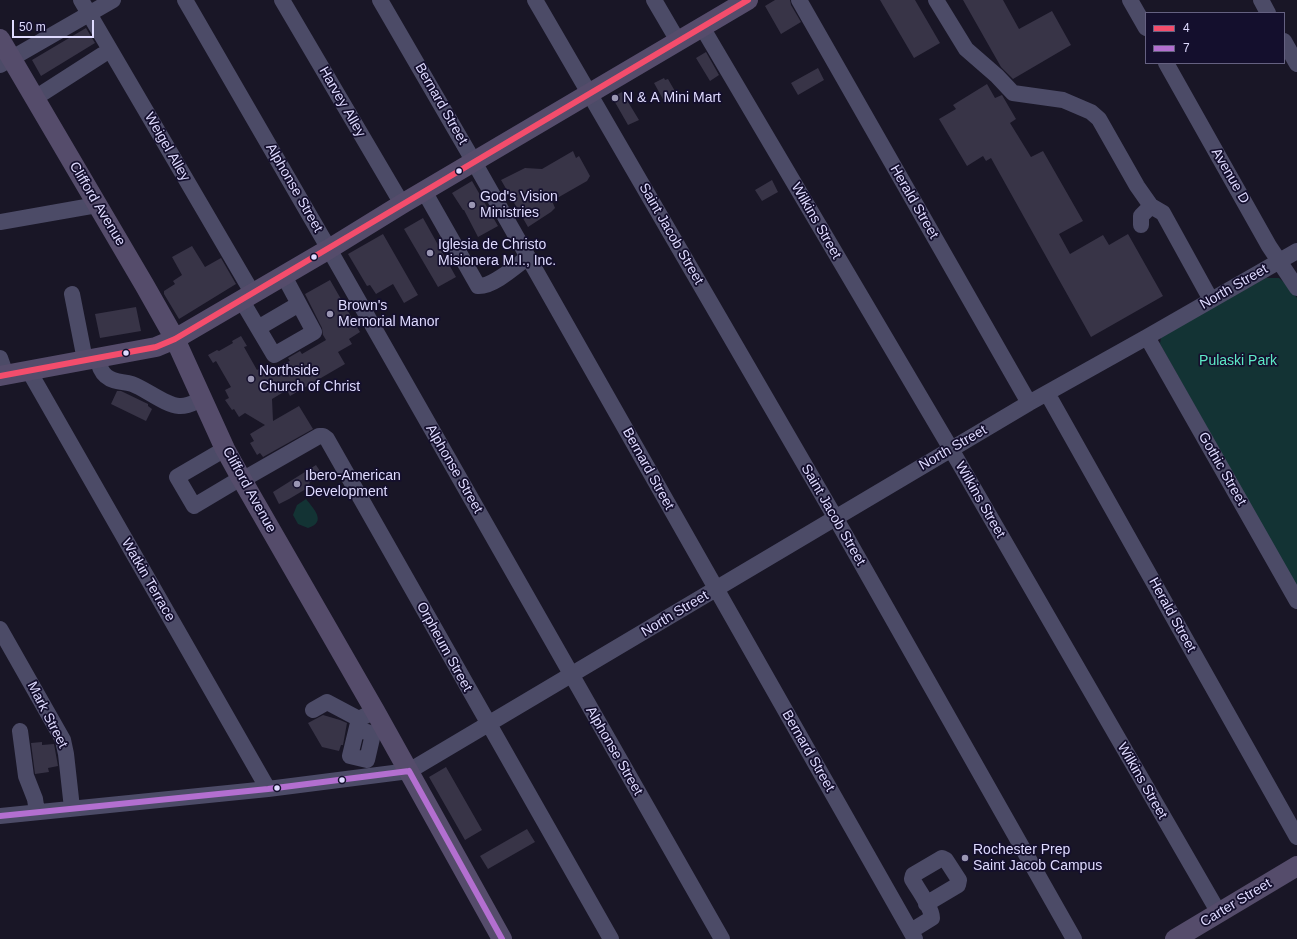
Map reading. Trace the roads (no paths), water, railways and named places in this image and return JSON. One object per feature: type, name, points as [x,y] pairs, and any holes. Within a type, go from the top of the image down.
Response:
[{"type":"main road","points":[[2,370],[29,371],[156,347],[175,340],[748,0]]},
{"type":"main road","name":"Clifford Avenue","points":[[0,39],[6,62],[34,98],[145,286],[175,340],[225,449],[242,479],[364,719],[409,771],[502,939]]},
{"type":"main road","name":"Carter Street","points":[[1175,939],[1297,866]]},
{"type":"street","name":"Weigel Alley","points":[[81,0],[247,298],[258,328],[274,355],[314,332],[299,304]]},
{"type":"street","points":[[6,62],[113,0]]},
{"type":"street","name":"Alphonse Street","points":[[185,0],[329,249],[722,939]]},
{"type":"street","name":"Harvey Alley","points":[[282,0],[402,204]]},
{"type":"street","name":"Bernard Street","points":[[380,0],[474,162],[913,935]]},
{"type":"street","name":"Saint Jacob Street","points":[[535,0],[835,518],[1074,939]]},
{"type":"street","points":[[654,0],[678,41]]},
{"type":"street","name":"Herald Street","points":[[798,0],[1029,403]]},
{"type":"street","points":[[936,0],[966,49],[997,76],[1013,93],[1063,100],[1090,112],[1099,119],[1137,186],[1151,206],[1163,213],[1211,300]]},
{"type":"street","points":[[1130,0],[1145,26]]},
{"type":"street","points":[[1261,0],[1267,12]]},
{"type":"street","name":"Wilkins Street","points":[[702,27],[951,449],[1219,913]]},
{"type":"street","points":[[1285,43],[1297,64]]},
{"type":"street","points":[[34,98],[102,55]]},
{"type":"street","name":"Avenue D","points":[[1167,64],[1279,262],[1297,288]]},
{"type":"street","points":[[424,191],[478,286],[484,287],[528,257]]},
{"type":"street","points":[[0,222],[97,205]]},
{"type":"street","points":[[1142,225],[1141,216],[1151,206]]},
{"type":"street","name":"North Street","points":[[0,816],[268,789],[409,771],[1029,403],[1297,251]]},
{"type":"street","points":[[258,328],[299,304],[284,276]]},
{"type":"street","points":[[72,294],[91,359],[107,377],[115,382],[131,383],[150,392],[167,403],[181,407],[202,399]]},
{"type":"street","name":"Gothic Street","points":[[1147,337],[1297,601]]},
{"type":"street","name":"Watkin Terrace","points":[[29,371],[268,789]]},
{"type":"street","name":"Herald Street","points":[[1047,393],[1297,837]]},
{"type":"street","name":"Orpheum Street","points":[[242,479],[319,436],[324,436],[327,439],[611,939]]},
{"type":"street","points":[[225,449],[177,477],[194,506],[242,479]]},
{"type":"street","name":"Mark Street","points":[[0,629],[63,740],[72,808]]},
{"type":"street","points":[[313,710],[327,702],[364,719],[350,756],[358,759],[357,778]]},
{"type":"street","points":[[20,731],[26,776],[35,798],[37,812]]},
{"type":"street","points":[[913,935],[932,918],[932,913],[926,904]]},
{"type":"place","name":"N & A Mini Mart","points":[[615,98]]},
{"type":"place","name":"God's Vision Ministries","points":[[472,205]]},
{"type":"place","name":"Iglesia de Christo Misionera M.I., Inc.","points":[[430,253]]},
{"type":"place","name":"Brown's Memorial Manor","points":[[330,314]]},
{"type":"place","name":"Northside Church of Christ","points":[[251,379]]},
{"type":"place","name":"Ibero-American Development","points":[[297,484]]},
{"type":"place","name":"Rochester Prep Saint Jacob Campus","points":[[965,858]]},
{"type":"park label","name":"Pulaski Park","points":[[1238,361]]}]
